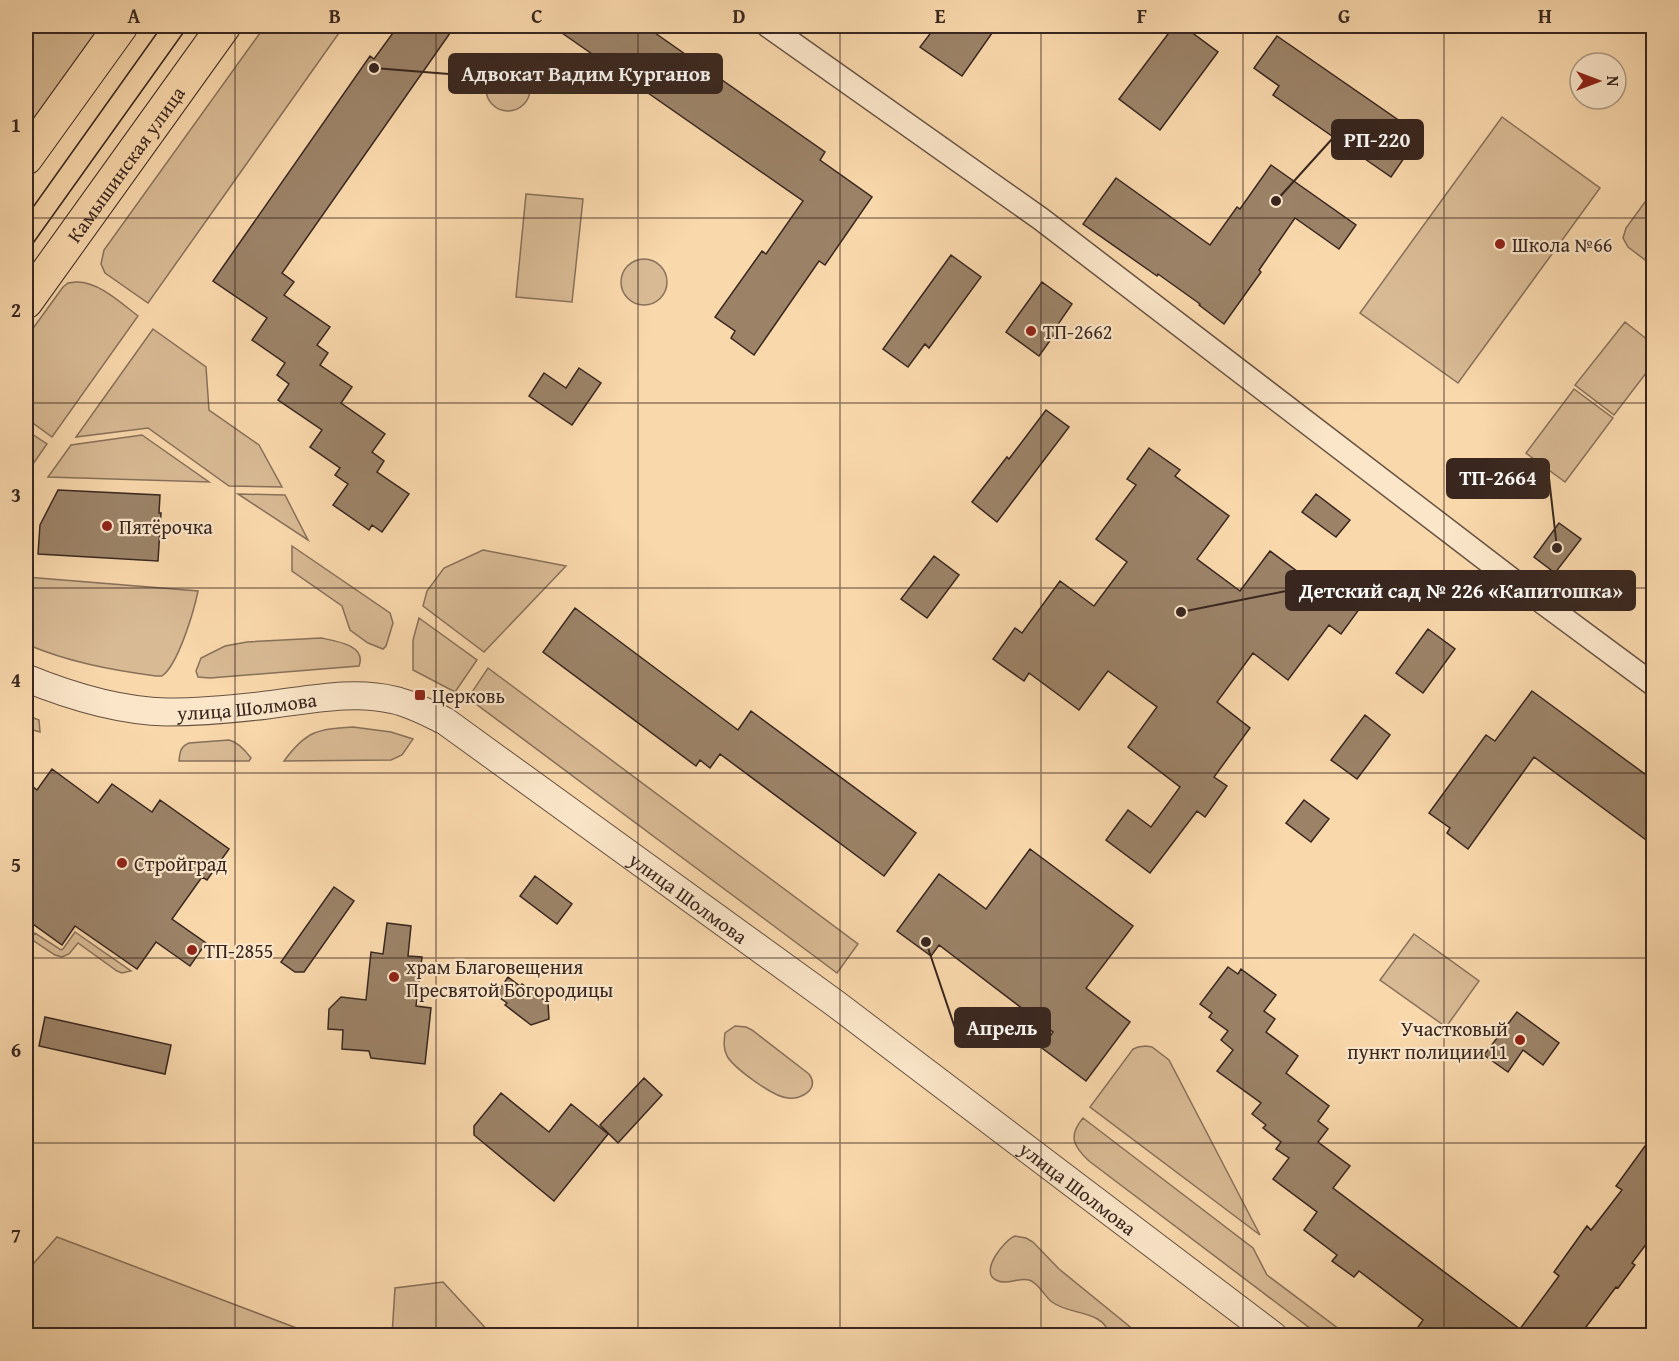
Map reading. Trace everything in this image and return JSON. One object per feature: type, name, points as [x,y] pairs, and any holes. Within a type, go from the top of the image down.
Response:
[{"type":"main road","points":[[26,158],[121,26]]},
{"type":"main road","name":"Камышинская улица","points":[[26,302],[224,26]]},
{"type":"street","points":[[768,26],[1041,219],[1653,685]]},
{"type":"street","name":"улица Шолмова","points":[[26,678],[57,691],[116,706],[165,712],[267,705],[323,697],[362,696],[393,699],[445,721],[855,1019],[1274,1335]]},
{"type":"shaded area","points":[[26,26],[100,26],[26,129]]},
{"type":"shaded area","points":[[265,26],[328,26],[339,33],[148,303],[105,273],[101,264],[104,250]]},
{"type":"shaded area","points":[[508,67],[517,68],[524,73],[529,80],[529,98],[524,105],[517,110],[508,111],[499,110],[492,105],[487,98],[486,89],[487,80],[492,73],[499,68]]},
{"type":"shaded area","points":[[1502,117],[1600,188],[1458,383],[1360,313]]},
{"type":"shaded area","points":[[1653,191],[1653,266],[1628,247],[1623,238],[1626,228]]},
{"type":"shaded area","points":[[526,194],[583,199],[572,302],[516,297]]},
{"type":"shaded area","points":[[644,259],[660,266],[667,282],[660,298],[644,305],[628,298],[621,282],[628,266]]},
{"type":"shaded area","points":[[76,282],[101,289],[138,316],[52,437],[26,418],[26,338],[63,287],[68,283]]},
{"type":"shaded area","points":[[1625,322],[1653,344],[1653,364],[1614,415],[1575,385]]},
{"type":"shaded area","points":[[153,329],[206,367],[209,410],[259,445],[282,487],[229,486],[148,428],[76,437]]},
{"type":"shaded area","points":[[1574,389],[1613,418],[1565,482],[1526,453]]},
{"type":"shaded area","points":[[26,430],[47,444],[26,474]]},
{"type":"shaded area","points":[[142,435],[209,482],[48,477],[71,445]]},
{"type":"shaded area","points":[[238,494],[285,495],[308,540]]},
{"type":"shaded area","points":[[292,546],[390,613],[393,623],[383,649],[368,643],[350,630],[342,606],[292,571]]},
{"type":"shaded area","points":[[483,550],[566,566],[484,652],[423,606],[427,591],[444,568]]},
{"type":"shaded area","points":[[26,577],[198,591],[189,624],[174,661],[162,676],[156,676],[90,665],[26,644]]},
{"type":"shaded area","points":[[419,618],[477,660],[455,692],[413,670],[413,640]]},
{"type":"shaded area","points":[[321,638],[348,645],[354,649],[360,659],[359,666],[210,678],[198,677],[196,671],[201,658],[225,646],[247,642]]},
{"type":"shaded area","points":[[488,668],[858,944],[837,973],[468,698]]},
{"type":"shaded area","points":[[26,715],[39,720],[40,732],[26,728]]},
{"type":"shaded area","points":[[353,727],[391,732],[413,739],[402,755],[391,760],[284,761],[299,743],[313,733]]},
{"type":"shaded area","points":[[229,740],[244,749],[251,758],[249,761],[179,761],[181,750],[189,743]]},
{"type":"shaded area","points":[[75,932],[131,971],[122,973],[117,971],[78,943],[69,954],[62,957],[31,939],[35,933],[61,950]]},
{"type":"shaded area","points":[[1414,934],[1479,981],[1446,1027],[1380,980]]},
{"type":"shaded area","points":[[735,1026],[752,1030],[809,1074],[812,1079],[811,1089],[798,1097],[781,1096],[754,1081],[737,1067],[727,1056],[724,1044],[725,1033]]},
{"type":"shaded area","points":[[1152,1047],[1169,1060],[1260,1235],[1090,1107],[1133,1049]]},
{"type":"shaded area","points":[[1083,1118],[1253,1248],[1267,1275],[1347,1335],[1319,1335],[1089,1161],[1074,1141],[1075,1130]]},
{"type":"shaded area","points":[[1015,1236],[1033,1242],[1059,1269],[1140,1335],[1110,1335],[1100,1321],[1052,1302],[1036,1284],[1029,1280],[1000,1282],[996,1280],[991,1276],[990,1270],[995,1256],[1005,1243]]},
{"type":"shaded area","points":[[57,1237],[315,1335],[37,1335],[27,1326],[26,1272]]},
{"type":"shaded area","points":[[443,1282],[492,1335],[392,1335],[395,1288]]},
{"type":"building","points":[[398,26],[455,26],[282,273],[294,282],[284,295],[330,327],[317,345],[328,353],[320,365],[352,387],[341,403],[385,434],[372,452],[384,461],[377,472],[409,494],[382,532],[372,525],[369,530],[333,505],[348,484],[335,475],[340,468],[310,447],[322,430],[278,400],[289,384],[277,375],[285,363],[252,340],[267,318],[213,281],[370,56],[374,59]]},
{"type":"building","points":[[552,26],[645,26],[825,152],[820,160],[872,197],[825,265],[819,261],[754,355],[731,338],[735,331],[715,317],[762,251],[766,254],[803,201]]},
{"type":"building","points":[[936,26],[997,26],[962,76],[920,47]]},
{"type":"building","points":[[1174,26],[1183,26],[1218,52],[1160,130],[1119,99]]},
{"type":"building","points":[[1277,36],[1420,135],[1391,177],[1273,95],[1279,86],[1254,68]]},
{"type":"building","points":[[1271,165],[1356,225],[1339,249],[1295,218],[1259,270],[1261,272],[1224,324],[1158,274],[1157,276],[1083,224],[1116,178],[1210,245],[1237,207],[1240,209]]},
{"type":"building","points":[[951,255],[981,277],[929,348],[925,344],[908,367],[883,349]]},
{"type":"building","points":[[1042,282],[1072,304],[1054,330],[1057,331],[1039,356],[1006,332]]},
{"type":"building","points":[[579,368],[601,383],[572,425],[529,396],[544,373],[566,388]]},
{"type":"building","points":[[1046,410],[1069,427],[997,522],[972,502],[1007,457],[1009,459]]},
{"type":"building","points":[[1149,448],[1180,470],[1175,476],[1229,516],[1197,559],[1240,591],[1270,551],[1325,592],[1333,582],[1363,604],[1341,634],[1329,625],[1288,680],[1253,653],[1217,702],[1250,728],[1214,777],[1227,786],[1205,817],[1197,811],[1150,873],[1106,840],[1128,810],[1151,827],[1180,787],[1128,747],[1157,707],[1108,671],[1079,710],[1029,673],[1024,681],[993,659],[1015,628],[1022,633],[1060,581],[1094,606],[1127,562],[1096,539],[1136,485],[1127,479]]},
{"type":"building","name":"Пятёрочка","points":[[58,490],[160,495],[158,561],[38,554],[40,525]]},
{"type":"building","points":[[1316,494],[1350,520],[1336,537],[1302,512]]},
{"type":"building","points":[[1559,523],[1581,539],[1555,573],[1534,557]]},
{"type":"building","points":[[934,556],[959,575],[927,618],[901,599]]},
{"type":"building","points":[[575,608],[738,730],[751,711],[916,833],[884,876],[720,754],[710,768],[700,760],[696,766],[543,652]]},
{"type":"building","points":[[1428,629],[1455,649],[1423,693],[1396,673]]},
{"type":"building","points":[[1532,691],[1653,780],[1653,845],[1534,757],[1468,849],[1447,833],[1450,828],[1429,813],[1486,735],[1495,741]]},
{"type":"building","points":[[1365,715],[1390,735],[1357,779],[1331,760]]},
{"type":"building","name":"Стройград","points":[[52,769],[98,803],[112,784],[152,812],[160,800],[229,849],[207,880],[202,877],[172,919],[206,943],[190,966],[156,942],[137,969],[75,926],[62,945],[26,919],[26,781],[37,790]]},
{"type":"building","points":[[1304,800],[1329,819],[1311,842],[1286,823]]},
{"type":"building","points":[[1030,849],[1133,926],[1086,988],[1130,1022],[1086,1081],[1042,1048],[1053,1032],[939,945],[931,956],[897,931],[939,874],[986,909]]},
{"type":"building","points":[[535,876],[572,904],[557,924],[520,896]]},
{"type":"building","points":[[334,887],[354,901],[304,972],[295,972],[281,962]]},
{"type":"building","name":"храм Благовещения Пресвятой Богородицы","points":[[387,923],[411,926],[408,956],[422,957],[416,1006],[431,1008],[425,1064],[371,1058],[369,1051],[342,1049],[343,1030],[328,1029],[329,1009],[341,997],[366,1000],[371,952],[383,954]]},
{"type":"building","points":[[1228,967],[1238,974],[1241,969],[1276,995],[1264,1011],[1275,1019],[1266,1032],[1298,1056],[1286,1073],[1329,1106],[1318,1121],[1328,1129],[1318,1142],[1350,1166],[1333,1188],[1520,1329],[1559,1276],[1554,1272],[1587,1226],[1591,1230],[1622,1190],[1616,1186],[1653,1135],[1653,1235],[1632,1263],[1635,1265],[1580,1335],[1429,1335],[1418,1327],[1423,1320],[1359,1271],[1354,1277],[1332,1261],[1337,1255],[1304,1230],[1317,1212],[1273,1179],[1289,1158],[1276,1149],[1281,1142],[1263,1128],[1266,1125],[1252,1114],[1261,1103],[1217,1071],[1233,1050],[1221,1040],[1228,1031],[1209,1017],[1212,1013],[1200,1004]]},
{"type":"building","points":[[508,977],[548,1003],[549,1019],[531,1025],[505,1005],[507,1003],[496,995]]},
{"type":"building","points":[[1517,1012],[1559,1043],[1543,1065],[1523,1050],[1508,1072],[1484,1055]]},
{"type":"building","points":[[45,1017],[171,1045],[165,1074],[39,1046]]},
{"type":"building","points":[[644,1078],[662,1095],[618,1143],[600,1125]]},
{"type":"building","points":[[501,1093],[549,1132],[571,1104],[608,1134],[554,1201],[474,1135],[474,1126]]},
{"type":"tram line","points":[[26,217],[162,26]]},
{"type":"tram line","points":[[26,253],[188,26]]},
{"type":"place","name":"Адвокат Вадим Курганов","points":[[374,68]]},
{"type":"place","name":"РП-220","points":[[1276,201]]},
{"type":"place","name":"Школа №66","points":[[1500,244]]},
{"type":"place","name":"ТП-2662","points":[[1031,331]]},
{"type":"place","name":"Пятёрочка","points":[[107,526]]},
{"type":"place","name":"ТП-2664","points":[[1557,548]]},
{"type":"place","name":"Детский сад № 226 «Капитошка»","points":[[1181,612]]},
{"type":"place","name":"Церковь","points":[[420,695]]},
{"type":"place","name":"Стройград","points":[[122,863]]},
{"type":"place","name":"Апрель","points":[[926,942]]},
{"type":"place","name":"ТП-2855","points":[[192,950]]},
{"type":"place","name":"храм Благовещения Пресвятой Богородицы","points":[[394,977]]},
{"type":"place","name":"Участковый пункт полиции 11","points":[[1520,1040]]}]
